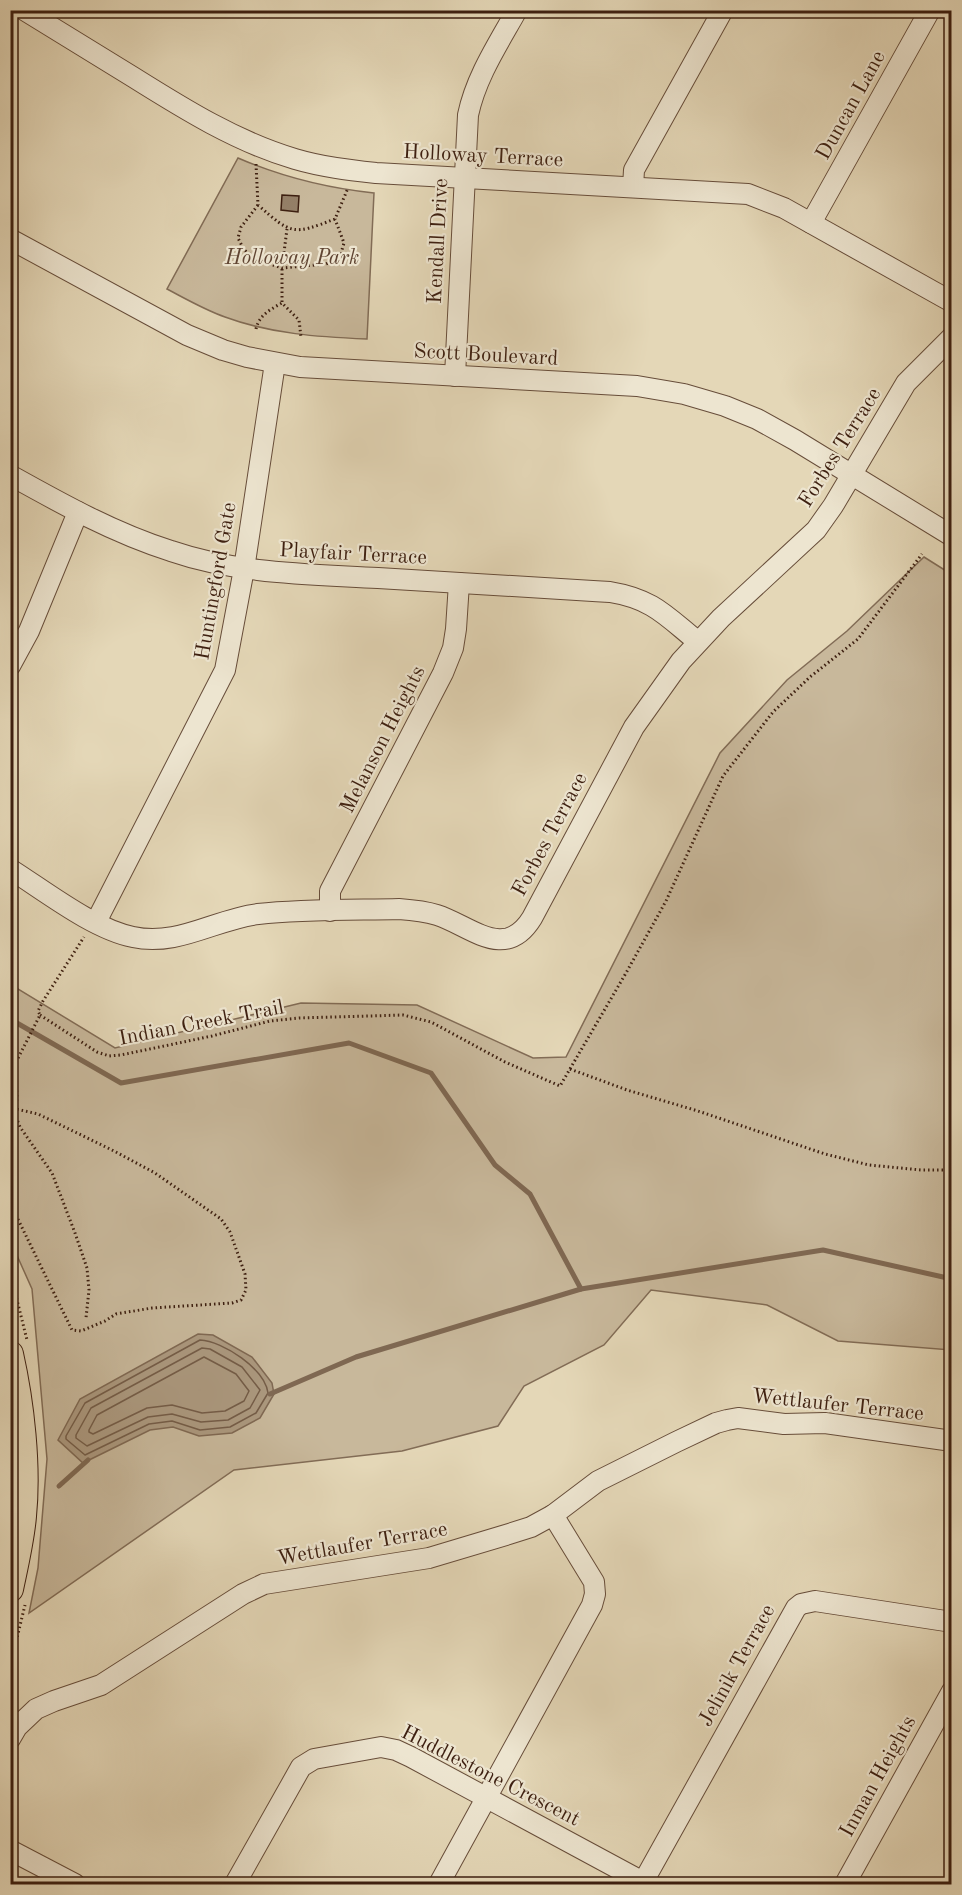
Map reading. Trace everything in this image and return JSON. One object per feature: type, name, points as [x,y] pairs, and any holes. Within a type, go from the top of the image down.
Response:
[{"type":"main road","points":[[10,1354],[24,1466],[23,1516],[10,1589]]},
{"type":"street","name":"Holloway Terrace","points":[[24,10],[166,98],[241,138],[297,160],[351,170],[748,194],[772,202],[951,302]]},
{"type":"street","name":"Kendall Drive","points":[[455,376],[468,115],[480,78],[517,10]]},
{"type":"street","points":[[633,187],[634,170],[723,10]]},
{"type":"street","name":"Duncan Lane","points":[[811,223],[930,10]]},
{"type":"street","name":"Scott Boulevard","points":[[10,239],[187,335],[231,352],[275,363],[300,367],[637,386],[684,394],[725,406],[757,419],[852,474],[951,536]]},
{"type":"street","name":"Forbes Terrace","points":[[10,869],[71,908],[90,929],[143,939],[176,937],[256,914],[399,909],[422,911],[491,939],[507,940],[521,933],[532,918],[634,727],[681,661],[697,641],[808,538],[833,506],[906,383],[951,337]]},
{"type":"street","name":"Huntingford Gate","points":[[90,929],[225,670],[244,569],[275,363]]},
{"type":"street","name":"Playfair Terrace","points":[[10,475],[78,512],[172,552],[244,569],[279,573],[625,594],[654,605],[697,641]]},
{"type":"street","points":[[10,666],[28,631],[78,512]]},
{"type":"street","name":"Melanson Heights","points":[[330,911],[330,891],[443,673],[453,648],[459,583]]},
{"type":"street","name":"Wettlaufer Terrace","points":[[10,1739],[17,1727],[36,1709],[101,1685],[243,1594],[264,1584],[429,1558],[531,1527],[553,1515],[598,1481],[696,1432],[727,1420],[738,1418],[784,1424],[825,1423],[951,1441]]},
{"type":"street","points":[[439,1884],[596,1594],[591,1576],[553,1515]]},
{"type":"street","name":"Jelinik Terrace","points":[[643,1883],[796,1608],[801,1604],[816,1601],[951,1622]]},
{"type":"street","name":"Inman Heights","points":[[844,1884],[951,1691]]},
{"type":"street","name":"Huddlestone Crescent","points":[[236,1884],[301,1767],[314,1759],[381,1747],[396,1750],[411,1757],[643,1883]]},
{"type":"street","points":[[10,1850],[75,1884]]},
{"type":"path","points":[[256,164],[258,205],[241,227],[238,238],[244,250],[258,260],[282,268],[326,264],[335,260],[341,253],[344,243],[335,219],[348,188]]},
{"type":"path","points":[[258,205],[287,229],[298,231],[335,219]]},
{"type":"path","points":[[287,229],[282,268],[282,303],[299,320],[301,337]]},
{"type":"path","points":[[256,329],[258,322],[268,311],[282,303]]},
{"type":"path","points":[[922,554],[858,639],[810,677],[773,712],[723,776],[666,901],[570,1069],[627,1090],[698,1111],[825,1154],[869,1165],[921,1170],[951,1170]]},
{"type":"path","points":[[86,1318],[89,1290],[87,1268],[52,1173],[20,1127],[16,1117],[17,1092],[11,1077],[12,1070],[40,1015],[39,1011],[43,1001],[90,929]]},
{"type":"path","name":"Indian Creek Trail","points":[[40,1015],[97,1052],[109,1056],[212,1036],[270,1021],[403,1015],[431,1022],[505,1062],[560,1086],[570,1069]]},
{"type":"path","points":[[10,1203],[72,1329],[81,1331],[116,1314],[152,1308],[232,1303],[241,1300],[246,1290],[245,1274],[238,1250],[221,1219],[155,1173],[114,1151],[38,1114],[16,1109]]},
{"type":"path","points":[[10,1115],[16,1117]]},
{"type":"green space","name":"Holloway Park","points":[[238,158],[304,181],[374,193],[367,339],[313,336],[242,323],[167,289]]},
{"type":"green space","points":[[924,557],[951,574],[951,1350],[838,1341],[767,1305],[651,1290],[604,1345],[524,1386],[498,1426],[402,1451],[234,1470],[29,1613],[38,1568],[47,1459],[32,1289],[11,1242],[10,984],[115,1048],[301,1003],[417,1005],[533,1058],[566,1057],[720,753],[787,680],[847,631]]},
{"type":"water","points":[[198,1334],[213,1335],[252,1357],[272,1383],[274,1394],[260,1418],[232,1433],[199,1436],[173,1427],[150,1430],[83,1463],[58,1440],[80,1399]]},
{"type":"building","points":[[282,195],[299,196],[298,212],[281,210]]},
{"type":"waterway","points":[[10,1019],[121,1083],[349,1043],[431,1073],[495,1165],[530,1194],[581,1289]]},
{"type":"waterway","points":[[270,1394],[356,1357],[581,1289],[823,1250],[952,1279]]},
{"type":"waterway","points":[[59,1486],[88,1460]]}]
